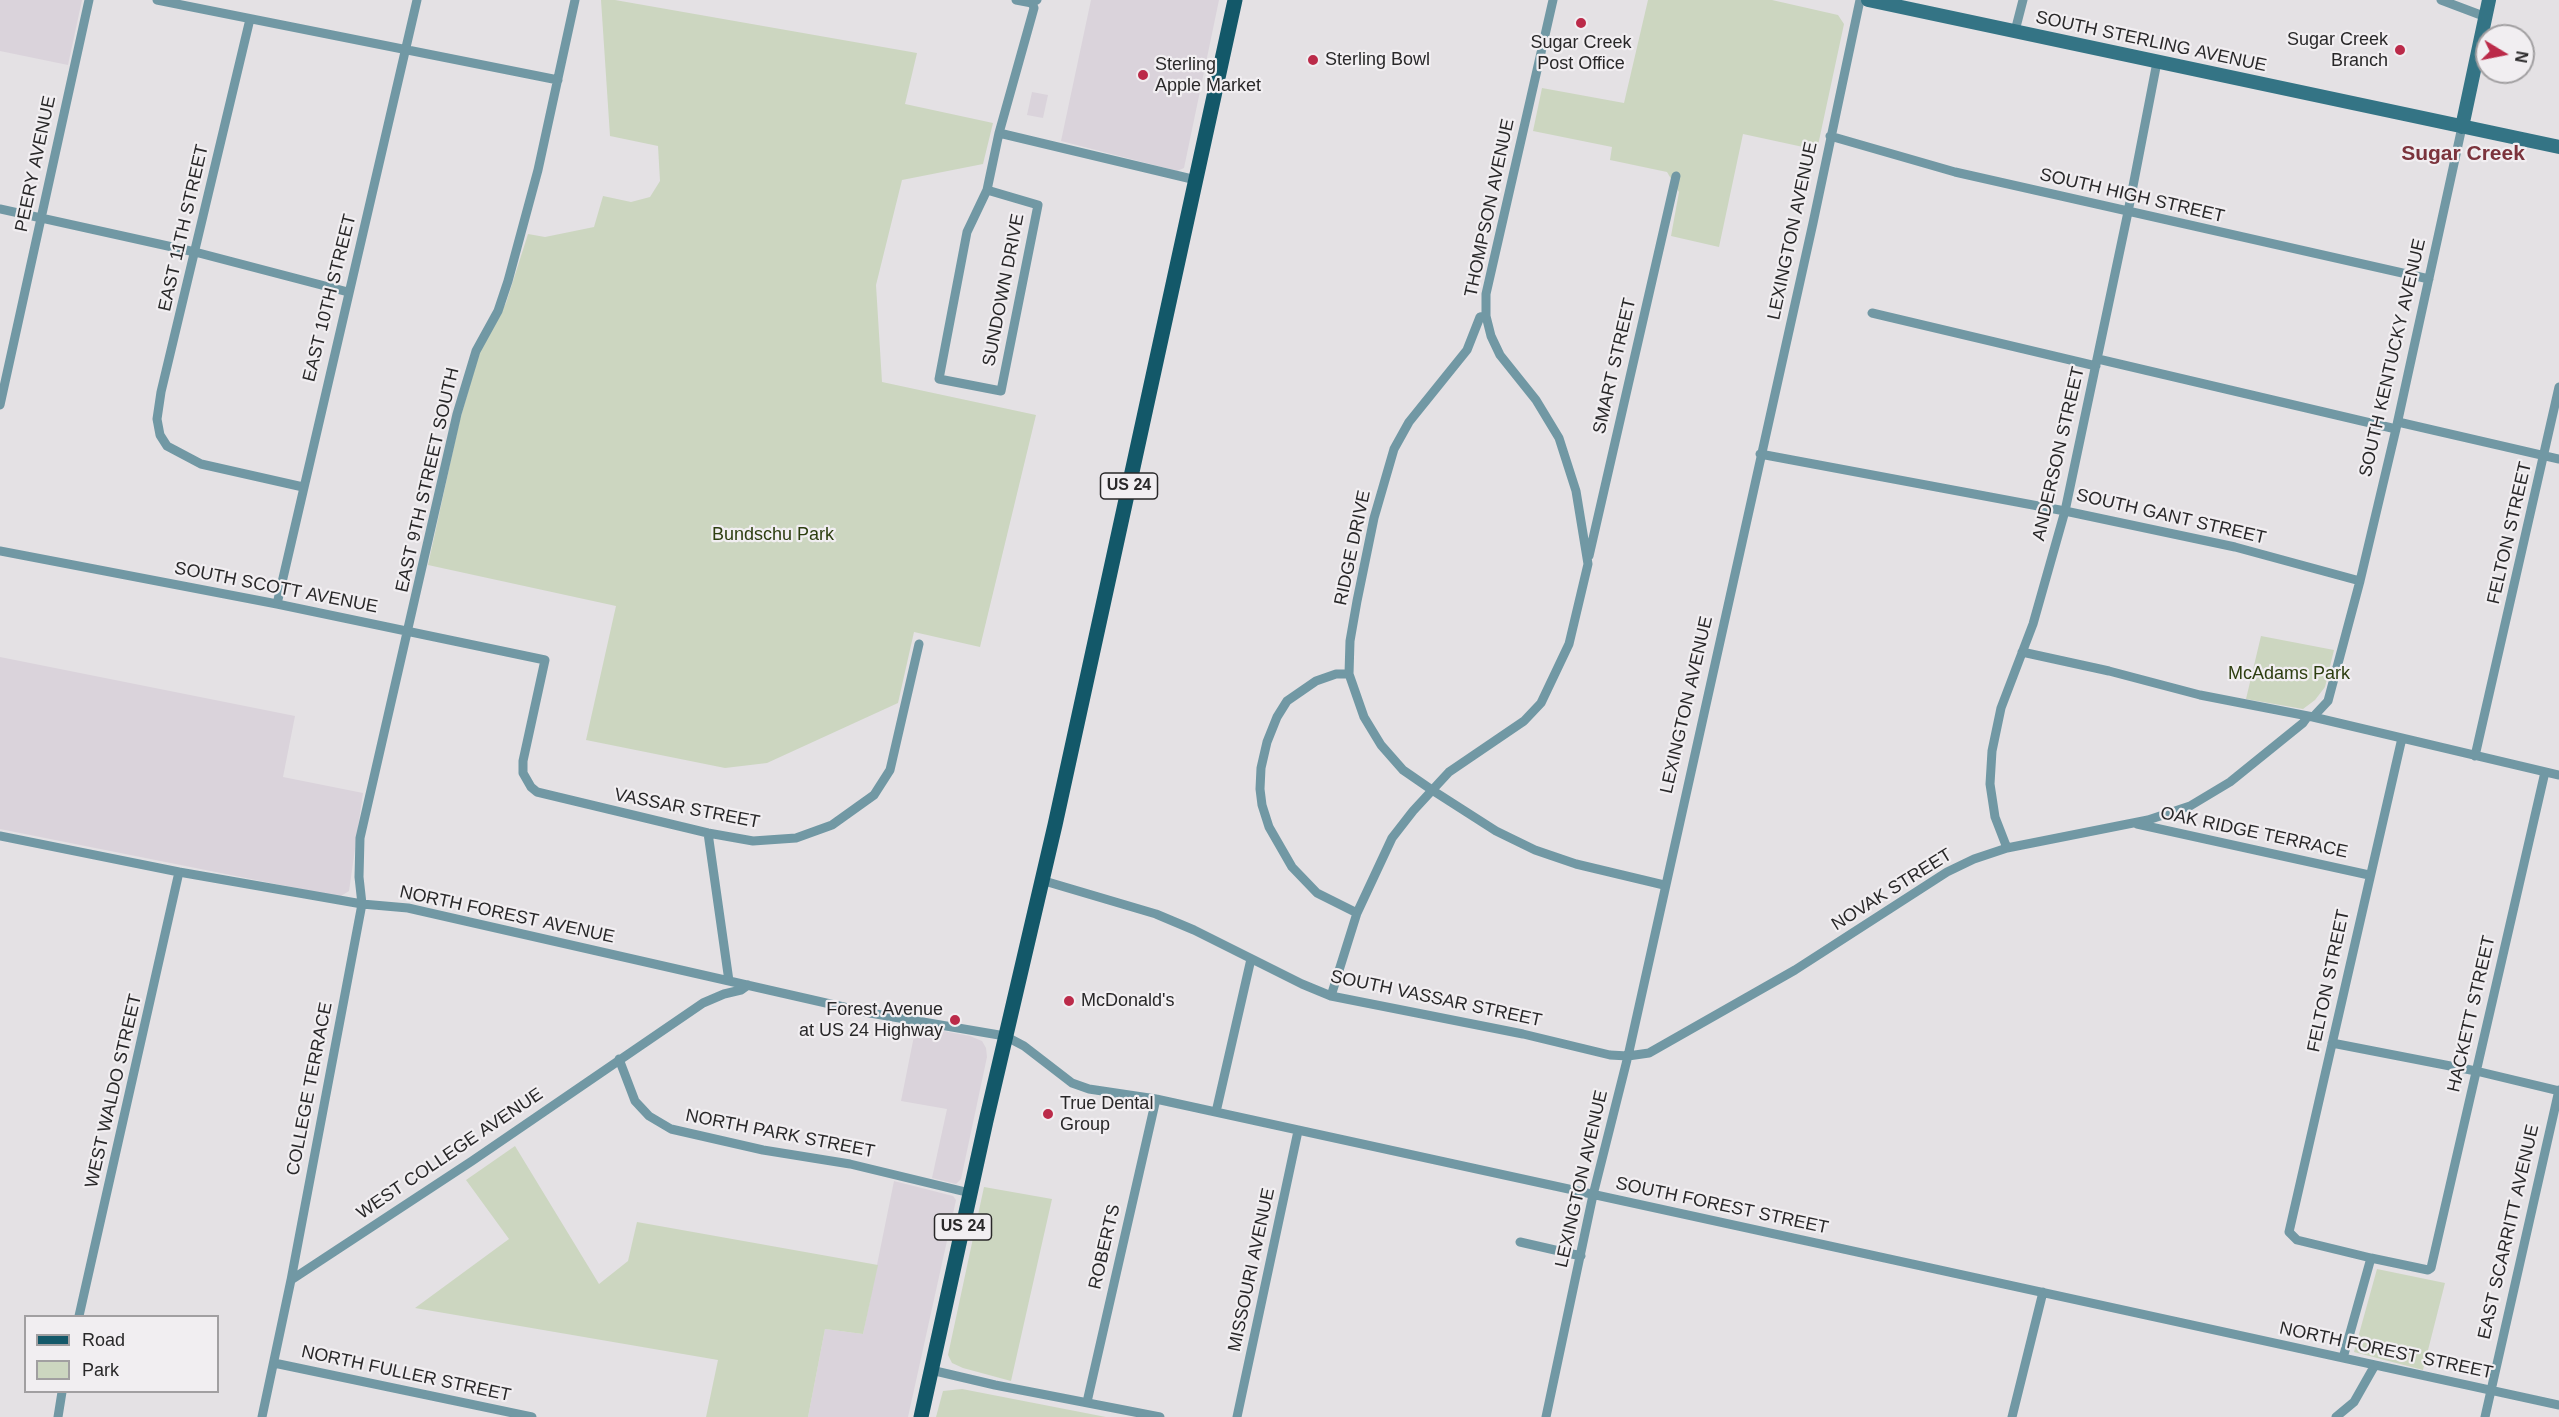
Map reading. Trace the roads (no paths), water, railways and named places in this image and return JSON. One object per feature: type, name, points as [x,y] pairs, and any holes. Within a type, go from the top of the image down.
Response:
[{"type":"main road","name":"US 24","points":[[921,1417],[1235,0]]},
{"type":"main road","name":"SOUTH STERLING AVENUE","points":[[1868,0],[2559,147]]},
{"type":"main road","name":"SOUTH KENTUCKY AVENUE","points":[[2462,126],[2489,0]]},
{"type":"street","name":"PEERY AVENUE","points":[[0,405],[89,0]]},
{"type":"street","points":[[157,0],[558,80]]},
{"type":"street","name":"EAST 10TH STREET","points":[[277,604],[417,0]]},
{"type":"street","name":"EAST 9TH STREET SOUTH","points":[[362,904],[359,878],[360,838],[457,414],[476,351],[498,311],[508,281],[538,170],[575,0]]},
{"type":"street","points":[[1016,0],[1035,2]]},
{"type":"street","name":"THOMPSON AVENUE","points":[[1330,996],[1357,913],[1392,838],[1432,790],[1469,757],[1524,721],[1541,703],[1569,644],[1588,564],[1576,491],[1559,438],[1536,400],[1500,356],[1491,336],[1486,316],[1486,294],[1553,0]]},
{"type":"street","name":"LEXINGTON AVENUE","points":[[1546,1417],[1593,1195],[1628,1056],[1664,885],[1813,223],[1860,0]]},
{"type":"street","points":[[2015,31],[2023,0]]},
{"type":"street","points":[[2440,0],[2486,17]]},
{"type":"street","name":"SUNDOWN DRIVE","points":[[987,190],[1038,205],[1001,391],[939,379],[968,232],[987,190],[999,133],[1035,2]]},
{"type":"street","name":"EAST 11TH STREET","points":[[250,19],[161,392],[158,419],[160,435],[166,443],[174,451],[201,464],[303,487]]},
{"type":"street","name":"ANDERSON STREET","points":[[2007,848],[1995,817],[1990,784],[1992,751],[2001,708],[2033,624],[2065,511],[2157,62]]},
{"type":"street","name":"SOUTH KENTUCKY AVENUE","points":[[2311,717],[2328,701],[2360,581],[2397,426],[2462,126]]},
{"type":"street","points":[[999,133],[1196,180]]},
{"type":"street","name":"SOUTH HIGH STREET","points":[[1830,136],[1955,172],[2429,279]]},
{"type":"street","name":"SMART STREET","points":[[1588,564],[1676,176]]},
{"type":"street","points":[[0,209],[195,252],[348,292]]},
{"type":"street","points":[[1872,313],[2559,459]]},
{"type":"street","name":"RIDGE DRIVE","points":[[1486,316],[1480,316],[1467,350],[1409,422],[1394,449],[1374,518],[1357,601],[1350,641],[1349,674],[1364,717],[1381,745],[1403,770],[1432,790],[1496,831],[1535,850],[1576,864],[1664,885]]},
{"type":"street","name":"FELTON STREET","points":[[2475,756],[2559,387]]},
{"type":"street","name":"SOUTH GANT STREET","points":[[1760,454],[2065,511],[2235,547],[2360,581]]},
{"type":"street","name":"SOUTH SCOTT AVENUE","points":[[0,551],[277,604],[544,660],[523,761],[527,779]]},
{"type":"street","name":"VASSAR STREET","points":[[527,779],[537,792],[708,833],[753,841],[796,838],[832,825],[874,795],[890,770],[919,644]]},
{"type":"street","points":[[2022,652],[2109,671],[2200,695],[2311,717],[2559,775]]},
{"type":"street","points":[[1349,674],[1336,674],[1316,681],[1287,701],[1276,717],[1267,742],[1261,768],[1260,789],[1269,827],[1292,867],[1317,893],[1357,913]]},
{"type":"street","name":"NOVAK STREET","points":[[1628,1056],[1649,1053],[1795,970],[1947,872],[2007,848],[2133,823],[2190,806],[2230,782],[2311,717]]},
{"type":"street","name":"FELTON STREET","points":[[2371,1258],[2297,1240],[2289,1232],[2402,738]]},
{"type":"street","name":"HACKETT STREET","points":[[2371,1258],[2428,1270],[2433,1263],[2545,772]]},
{"type":"street","name":"OAK RIDGE TERRACE","points":[[2133,823],[2369,875]]},
{"type":"street","points":[[708,833],[729,981]]},
{"type":"street","name":"NORTH FOREST AVENUE","points":[[0,836],[179,872],[362,904],[408,908],[870,1013],[1005,1036]]},
{"type":"street","name":"WEST WALDO STREET","points":[[79,1315],[179,872]]},
{"type":"street","name":"SOUTH VASSAR STREET","points":[[1041,880],[1156,914],[1330,996],[1523,1034],[1610,1055],[1628,1056]]},
{"type":"street","name":"COLLEGE TERRACE","points":[[291,1280],[362,904]]},
{"type":"street","points":[[1216,1112],[1251,959]]},
{"type":"street","name":"WEST COLLEGE AVENUE","points":[[291,1280],[472,1161],[703,1003],[741,990],[748,985]]},
{"type":"street","name":"SOUTH FOREST STREET","points":[[1005,1036],[1024,1046],[1072,1083],[1089,1089],[1156,1099],[2206,1328]]},
{"type":"street","points":[[2332,1043],[2476,1071],[2559,1091]]},
{"type":"street","name":"NORTH PARK STREET","points":[[619,1059],[635,1101],[649,1116],[672,1129],[763,1150],[850,1164],[970,1193]]},
{"type":"street","name":"EAST SCARRITT AVENUE","points":[[2485,1417],[2559,1091]]},
{"type":"street","name":"ROBERTS","points":[[1087,1402],[1156,1099]]},
{"type":"street","name":"MISSOURI AVENUE","points":[[1237,1417],[1298,1131]]},
{"type":"street","points":[[1520,1242],[1581,1256]]},
{"type":"street","points":[[2343,1358],[2371,1258]]},
{"type":"street","points":[[262,1417],[291,1280]]},
{"type":"street","points":[[2012,1417],[2043,1292]]},
{"type":"street","name":"NORTH FOREST STREET","points":[[2206,1328],[2559,1405]]},
{"type":"street","name":"NORTH FULLER STREET","points":[[274,1363],[532,1417]]},
{"type":"street","points":[[2336,1417],[2354,1402],[2375,1365]]},
{"type":"street","points":[[931,1370],[1160,1417]]},
{"type":"street","points":[[58,1417],[62,1393]]},
{"type":"place","name":"Sugar Creek Post Office","points":[[1581,23]]},
{"type":"place","name":"Sugar Creek Branch","points":[[2400,50]]},
{"type":"place","name":"Sterling Bowl","points":[[1313,60]]},
{"type":"place","name":"Sterling Apple Market","points":[[1143,75]]},
{"type":"place","name":"McDonald's","points":[[1069,1001]]},
{"type":"place","name":"Forest Avenue at US 24 Highway","points":[[955,1020]]},
{"type":"place","name":"True Dental Group","points":[[1048,1114]]},
{"type":"district","name":"Sugar Creek","points":[[2463,154]]},
{"type":"park label","name":"Bundschu Park","points":[[773,535]]},
{"type":"park label","name":"McAdams Park","points":[[2289,674]]}]
